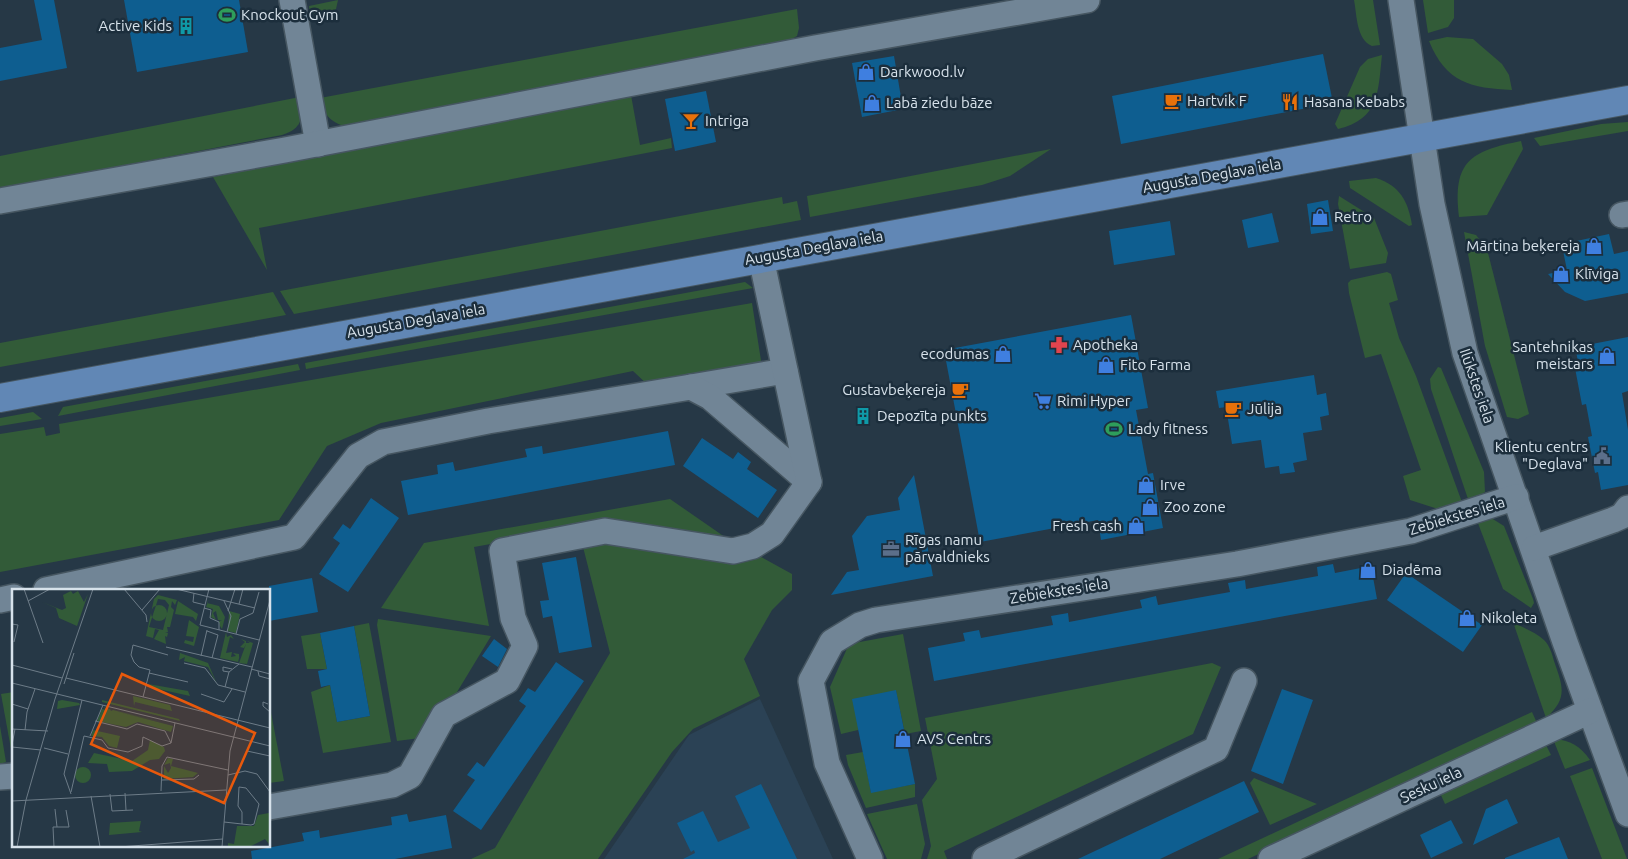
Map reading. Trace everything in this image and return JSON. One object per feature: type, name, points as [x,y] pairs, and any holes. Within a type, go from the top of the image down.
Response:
[{"type":"main road","name":"Augusta Deglava iela","points":[[0,398],[1628,100]]},
{"type":"street","points":[[292,0],[318,144]]},
{"type":"street","points":[[0,202],[318,144],[823,47],[1087,0]]},
{"type":"street","name":"Ilūkstes iela","points":[[1401,0],[1437,230],[1465,353],[1628,814]]},
{"type":"street","points":[[270,807],[392,785],[410,776],[444,715],[506,681],[525,646],[513,618],[502,551],[605,531],[733,551],[752,546],[772,534],[809,482],[761,258]]},
{"type":"street","points":[[51,589],[294,537],[358,456],[383,442],[488,421],[785,371]]},
{"type":"street","points":[[691,387],[710,397],[809,482]]},
{"type":"street","name":"Zebiekstes iela","points":[[870,859],[827,763],[811,680],[832,642],[860,625],[886,618],[1237,564],[1411,531],[1516,497]]},
{"type":"street","points":[[1534,548],[1622,516],[1628,508]]},
{"type":"street","points":[[985,859],[1216,749],[1244,681]]},
{"type":"street","name":"Sesku iela","points":[[1271,859],[1590,711]]},
{"type":"shaded area","points":[[760,699],[833,859],[604,859],[689,735]]},
{"type":"green space","points":[[338,0],[336,9],[330,14],[310,14],[309,6]]},
{"type":"green space","points":[[1354,0],[1373,0],[1380,45],[1372,46],[1363,38],[1358,26]]},
{"type":"green space","points":[[1423,0],[1454,0],[1454,18],[1448,27],[1428,33]]},
{"type":"green space","points":[[797,9],[799,28],[797,36],[776,48],[343,126],[327,116],[320,98]]},
{"type":"green space","points":[[1447,37],[1473,39],[1502,64],[1509,75],[1512,90],[1472,85],[1452,74],[1443,66],[1429,41]]},
{"type":"green space","points":[[1382,55],[1377,92],[1369,111],[1352,124],[1338,129],[1335,124],[1360,67],[1368,59]]},
{"type":"green space","points":[[631,95],[640,145],[671,138],[672,148],[259,228],[267,270],[213,177]]},
{"type":"green space","points":[[300,97],[300,121],[294,129],[282,135],[0,189],[0,156]]},
{"type":"green space","points":[[1628,122],[1628,131],[1540,146],[1534,138],[1601,124]]},
{"type":"green space","points":[[1521,141],[1523,149],[1487,215],[1459,217],[1459,183],[1462,171],[1469,162],[1489,149]]},
{"type":"green space","points":[[1051,149],[1010,176],[982,185],[810,217],[807,196]]},
{"type":"green space","points":[[1376,178],[1391,185],[1402,196],[1412,225],[1409,226],[1350,188],[1349,181]]},
{"type":"green space","points":[[1339,196],[1374,218],[1388,253],[1386,263],[1350,269],[1338,204]]},
{"type":"green space","points":[[782,197],[783,204],[797,201],[801,220],[294,314],[280,291]]},
{"type":"green space","points":[[1464,232],[1476,235],[1487,249],[1529,414],[1518,419],[1507,417],[1485,346]]},
{"type":"green space","points":[[1387,272],[1391,274],[1398,300],[1389,303],[1399,338],[1416,376],[1463,505],[1441,510],[1410,500],[1403,476],[1421,470],[1381,354],[1365,358],[1349,293],[1348,283],[1351,280]]},
{"type":"green space","points":[[745,282],[753,288],[306,369],[305,363]]},
{"type":"green space","points":[[273,292],[286,315],[0,367],[0,343]]},
{"type":"green space","points":[[752,303],[762,367],[649,386],[633,371],[381,423],[327,446],[279,520],[0,572],[0,434],[44,427],[46,436],[60,433],[59,424]]},
{"type":"green space","points":[[298,364],[300,370],[58,416],[63,407]]},
{"type":"green space","points":[[1438,367],[1441,368],[1484,472],[1485,492],[1469,502],[1431,389],[1430,379]]},
{"type":"green space","points":[[33,412],[42,419],[0,426],[0,418]]},
{"type":"green space","points":[[670,499],[735,544],[597,525],[474,547],[489,626],[381,608],[424,543]]},
{"type":"green space","points":[[1488,516],[1504,526],[1533,599],[1534,603],[1531,608],[1503,589],[1476,518]]},
{"type":"green space","points":[[582,543],[643,544],[754,553],[792,574],[792,590],[772,610],[744,659],[760,696],[693,729],[672,752],[598,859],[471,859],[495,848],[610,653]]},
{"type":"green space","points":[[378,619],[491,636],[454,697],[420,738],[397,741],[377,625]]},
{"type":"green space","points":[[1513,622],[1541,637],[1552,653],[1560,678],[1562,692],[1558,704],[1546,718]]},
{"type":"green space","points":[[369,623],[391,742],[323,753],[311,692],[330,685],[337,722],[370,716],[354,626]]},
{"type":"green space","points":[[320,633],[327,669],[307,669],[301,636]]},
{"type":"green space","points":[[903,634],[921,731],[905,734],[896,691],[858,730],[841,734],[830,687],[849,644]]},
{"type":"green space","points":[[1212,663],[1221,667],[1193,734],[944,851],[947,859],[927,859],[931,846],[922,800],[937,779],[925,718]]},
{"type":"green space","points":[[12,692],[12,754],[1,694]]},
{"type":"green space","points":[[270,707],[284,781],[270,783]]},
{"type":"green space","points":[[1532,712],[1537,723],[1248,859],[1218,859]]},
{"type":"green space","points":[[0,726],[6,762],[0,764]]},
{"type":"green space","points":[[1553,739],[1574,745],[1583,751],[1590,760],[1565,769]]},
{"type":"green space","points":[[1545,743],[1551,755],[1445,804],[1440,793]]},
{"type":"green space","points":[[863,752],[871,792],[915,784],[915,797],[866,808],[848,765],[846,755]]},
{"type":"green space","points":[[1592,768],[1627,859],[1602,859],[1570,776]]},
{"type":"green space","points":[[1254,778],[1317,804],[1270,825],[1250,783]]},
{"type":"green space","points":[[917,804],[925,844],[921,859],[887,859],[867,814]]},
{"type":"building","points":[[34,0],[54,0],[67,68],[0,81],[0,48],[42,40]]},
{"type":"building","name":"Active Kids","points":[[124,0],[239,0],[248,52],[137,72]]},
{"type":"building","points":[[1323,54],[1333,103],[1121,144],[1112,96]]},
{"type":"building","points":[[894,56],[903,109],[862,117],[852,63]]},
{"type":"building","name":"Intriga","points":[[706,91],[716,142],[675,151],[665,99]]},
{"type":"building","name":"Retro","points":[[1328,200],[1333,231],[1311,234],[1307,204]]},
{"type":"building","points":[[1272,213],[1279,242],[1248,248],[1242,220]]},
{"type":"building","points":[[1170,221],[1175,255],[1114,265],[1109,231]]},
{"type":"building","points":[[1609,234],[1614,254],[1628,251],[1628,293],[1585,301],[1565,292],[1548,274],[1567,270],[1562,246],[1568,245],[1567,243]]},
{"type":"building","points":[[1131,315],[1148,408],[1136,410],[1148,474],[1153,473],[1163,528],[1101,540],[1098,520],[980,542],[944,350]]},
{"type":"building","points":[[1628,337],[1628,391],[1622,393],[1628,430],[1628,485],[1601,490],[1598,472],[1595,473],[1588,437],[1592,436],[1586,404],[1582,405],[1575,368],[1579,368],[1576,351],[1592,348],[1592,344]]},
{"type":"building","points":[[1314,375],[1317,395],[1326,393],[1329,415],[1320,417],[1322,430],[1303,433],[1307,460],[1293,463],[1295,472],[1280,474],[1279,466],[1265,468],[1261,440],[1232,444],[1226,407],[1219,408],[1216,391]]},
{"type":"building","points":[[668,431],[675,465],[408,515],[401,481],[438,474],[437,465],[453,462],[455,471],[527,457],[525,449],[542,446],[543,454]]},
{"type":"building","points":[[702,438],[733,459],[738,452],[751,462],[747,469],[777,490],[758,518],[683,466]]},
{"type":"building","name":"Rīgas namu pārvaldnieks","points":[[914,475],[933,576],[831,595],[847,572],[859,570],[852,536],[867,516],[900,510],[898,498]]},
{"type":"building","points":[[371,498],[399,518],[348,592],[319,574],[340,543],[333,538],[343,524],[350,529]]},
{"type":"building","points":[[576,557],[592,647],[559,653],[552,616],[543,618],[540,601],[549,600],[542,563]]},
{"type":"building","points":[[1333,564],[1335,573],[1371,566],[1377,599],[934,681],[928,648],[965,641],[963,633],[979,630],[981,638],[1053,625],[1051,616],[1068,613],[1069,622],[1142,608],[1140,600],[1156,596],[1158,605],[1230,592],[1228,583],[1245,580],[1246,589],[1318,576],[1317,567]]},
{"type":"building","points":[[1406,573],[1482,625],[1463,652],[1387,600]]},
{"type":"building","points":[[312,578],[318,612],[270,621],[269,586]]},
{"type":"building","points":[[354,626],[370,716],[337,722],[330,685],[321,687],[318,671],[327,669],[320,633]]},
{"type":"building","points":[[494,639],[507,649],[498,667],[482,656]]},
{"type":"building","points":[[556,662],[584,681],[481,830],[453,811],[475,780],[467,775],[477,762],[484,767],[526,706],[519,701],[528,688],[535,692]]},
{"type":"building","points":[[1282,689],[1313,700],[1283,784],[1251,771]]},
{"type":"building","points":[[896,690],[915,784],[871,793],[852,699]]},
{"type":"building","points":[[1244,781],[1259,812],[1160,859],[1078,859]]},
{"type":"building","points":[[761,784],[797,859],[683,859],[695,853],[694,850],[691,852],[677,823],[703,811],[718,842],[750,828],[735,796]]},
{"type":"building","points":[[1507,799],[1518,823],[1473,845],[1486,809]]},
{"type":"building","points":[[407,814],[409,822],[446,815],[452,848],[395,859],[252,859],[251,851],[304,841],[302,833],[319,830],[320,838],[392,825],[391,817]]},
{"type":"building","points":[[1451,820],[1463,843],[1431,858],[1420,835]]},
{"type":"building","points":[[1559,837],[1568,859],[1505,859],[1505,858]]},
{"type":"place","name":"Knockout Gym","points":[[227,15]]},
{"type":"place","name":"Active Kids","points":[[186,26]]},
{"type":"place","name":"Darkwood.lv","points":[[866,72]]},
{"type":"place","name":"Hartvik F","points":[[1173,101]]},
{"type":"place","name":"Hasana Kebabs","points":[[1290,102]]},
{"type":"place","name":"Labā ziedu bāze","points":[[872,103]]},
{"type":"place","name":"Intriga","points":[[691,121]]},
{"type":"place","name":"Retro","points":[[1320,217]]},
{"type":"place","name":"Mārtiņa beķereja","points":[[1594,246]]},
{"type":"place","name":"Klīviga","points":[[1561,274]]},
{"type":"place","name":"Apotheka","points":[[1059,345]]},
{"type":"place","name":"ecodumas","points":[[1003,354]]},
{"type":"place","name":"Santehnikas meistars","points":[[1607,356]]},
{"type":"place","name":"Fito Farma","points":[[1106,365]]},
{"type":"place","name":"Gustavbeķereja","points":[[960,390]]},
{"type":"place","name":"Rimi Hyper","points":[[1043,401]]},
{"type":"place","name":"Jūlija","points":[[1233,409]]},
{"type":"place","name":"Depozīta punkts","points":[[863,416]]},
{"type":"place","name":"Lady fitness","points":[[1114,429]]},
{"type":"place","name":"Klientu centrs \"Deglava\"","points":[[1602,456]]},
{"type":"place","name":"Irve","points":[[1146,485]]},
{"type":"place","name":"Zoo zone","points":[[1150,507]]},
{"type":"place","name":"Fresh cash","points":[[1136,526]]},
{"type":"place","name":"Rīgas namu pārvaldnieks","points":[[891,549]]},
{"type":"place","name":"Diadēma","points":[[1368,570]]},
{"type":"place","name":"Nikoleta","points":[[1467,618]]},
{"type":"place","name":"AVS Centrs","points":[[903,739]]}]
